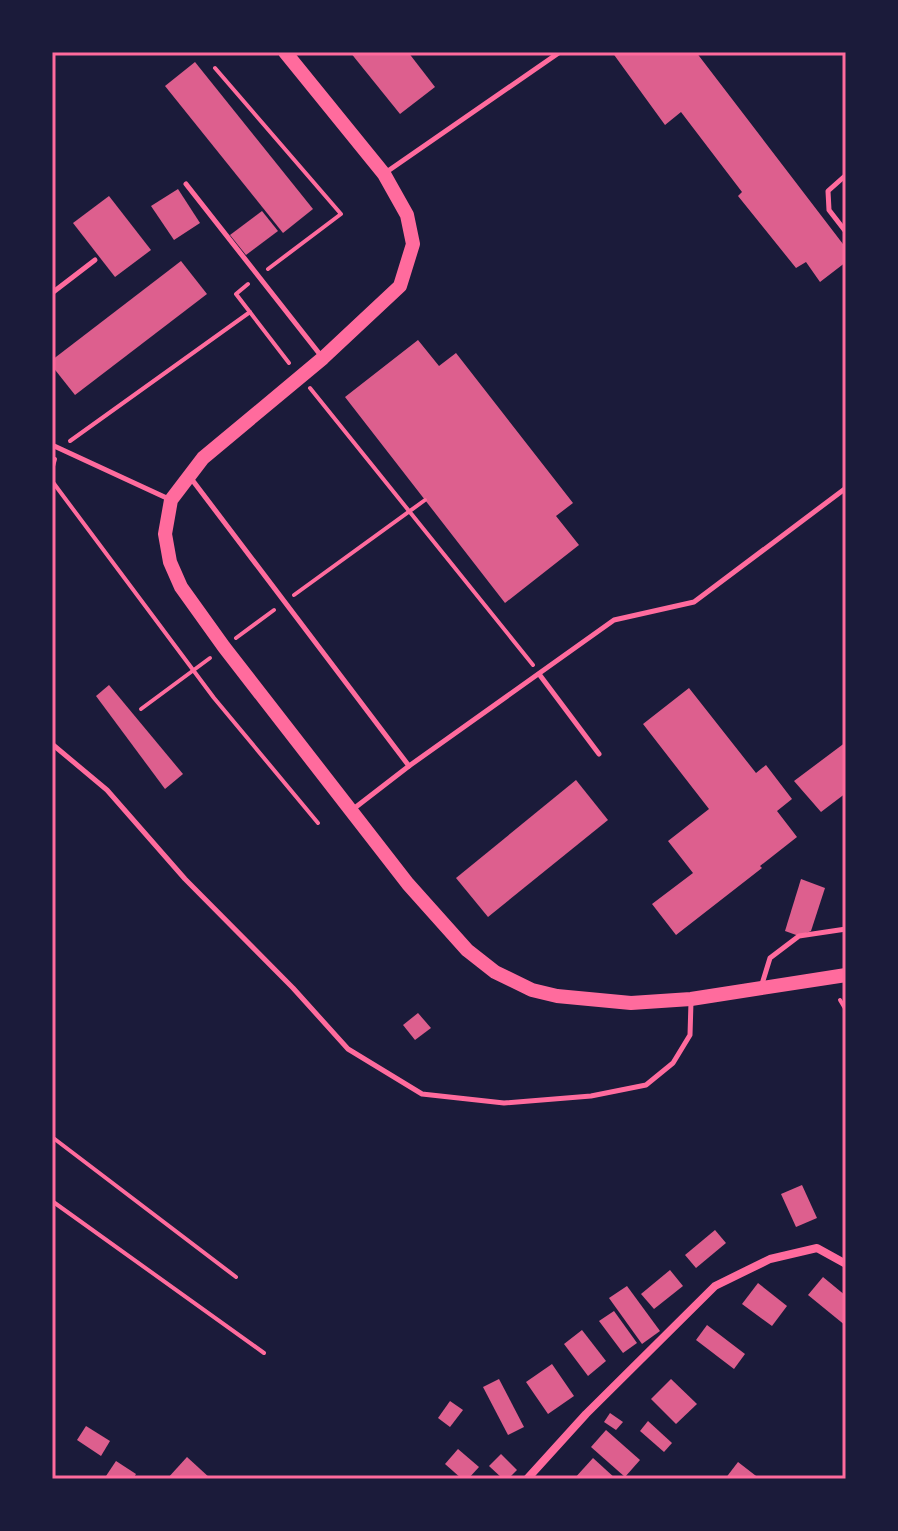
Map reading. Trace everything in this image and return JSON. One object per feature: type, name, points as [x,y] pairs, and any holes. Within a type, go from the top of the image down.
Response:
[{"type":"main road","points":[[285,52],[384,174],[407,215],[413,244],[400,286],[323,358],[188,474],[171,500],[165,534],[170,562],[181,587],[224,647],[452,935],[495,972],[532,990],[583,1001],[631,1003],[691,999],[846,975]]},
{"type":"street","points":[[527,1479],[586,1414],[715,1286],[770,1259],[817,1248],[846,1264]]},
{"type":"lane","points":[[384,174],[560,52]]},
{"type":"lane","points":[[846,175],[828,191],[829,210],[846,232]]},
{"type":"lane","points":[[186,184],[323,358]]},
{"type":"lane","points":[[52,293],[95,260]]},
{"type":"lane","points":[[55,447],[171,500]]},
{"type":"lane","points":[[188,474],[409,766]]},
{"type":"lane","points":[[352,811],[409,766],[614,620],[694,602],[846,488]]},
{"type":"lane","points":[[539,674],[599,754]]},
{"type":"lane","points":[[52,744],[107,790],[185,879],[293,988],[348,1049],[422,1094],[504,1103],[591,1096],[646,1085],[673,1063],[690,1035],[691,999]]},
{"type":"lane","points":[[760,989],[770,958],[799,936],[846,929]]},
{"type":"path","points":[[215,68],[341,214],[236,294],[539,674]]},
{"type":"path","points":[[55,447],[250,312]]},
{"type":"path","points":[[52,481],[214,698],[318,823]]},
{"type":"path","points":[[840,1000],[846,1010]]},
{"type":"path","points":[[52,1137],[236,1277]]},
{"type":"path","points":[[52,1201],[264,1353]]},
{"type":"building","points":[[350,52],[408,52],[435,87],[400,114]]},
{"type":"building","points":[[612,52],[696,52],[846,248],[846,262],[820,282],[806,262],[796,268],[738,196],[742,192],[681,112],[665,125]]},
{"type":"building","points":[[195,62],[313,209],[283,233],[165,86]]},
{"type":"building","points":[[178,189],[200,223],[174,240],[151,206]]},
{"type":"building","points":[[109,196],[151,250],[115,277],[73,223]]},
{"type":"building","points":[[262,211],[278,231],[246,255],[230,235]]},
{"type":"building","points":[[181,261],[207,294],[75,395],[52,366],[52,360]]},
{"type":"building","points":[[418,340],[439,366],[456,353],[573,503],[556,516],[579,545],[505,603],[345,397]]},
{"type":"building","points":[[109,685],[183,774],[165,789],[96,696]]},
{"type":"building","points":[[689,688],[756,773],[766,765],[792,799],[777,811],[797,837],[676,935],[652,904],[693,873],[668,841],[709,809],[643,724]]},
{"type":"building","points":[[846,742],[846,793],[821,812],[794,781]]},
{"type":"building","points":[[576,780],[608,820],[488,917],[456,878]]},
{"type":"building","points":[[801,879],[825,888],[811,931],[799,936],[785,931]]},
{"type":"building","points":[[418,1013],[431,1028],[415,1040],[403,1025]]},
{"type":"building","points":[[802,1185],[817,1218],[796,1227],[781,1194]]},
{"type":"building","points":[[715,1230],[726,1243],[696,1268],[685,1255]]},
{"type":"building","points":[[670,1270],[683,1286],[654,1309],[641,1294]]},
{"type":"building","points":[[823,1277],[846,1296],[846,1326],[808,1295]]},
{"type":"building","points":[[758,1283],[787,1306],[772,1326],[742,1304]]},
{"type":"building","points":[[627,1286],[660,1331],[642,1344],[609,1298]]},
{"type":"building","points":[[614,1311],[637,1343],[623,1353],[599,1321]]},
{"type":"building","points":[[707,1325],[745,1354],[734,1369],[696,1340]]},
{"type":"building","points":[[582,1330],[606,1361],[588,1376],[564,1344]]},
{"type":"building","points":[[552,1364],[574,1396],[548,1414],[526,1382]]},
{"type":"building","points":[[499,1379],[524,1427],[508,1435],[483,1387]]},
{"type":"building","points":[[671,1379],[697,1404],[676,1424],[651,1399]]},
{"type":"building","points":[[450,1401],[463,1410],[450,1427],[438,1418]]},
{"type":"building","points":[[610,1413],[623,1422],[616,1430],[604,1422]]},
{"type":"building","points":[[648,1421],[672,1443],[664,1452],[640,1431]]},
{"type":"building","points":[[86,1426],[110,1441],[101,1456],[77,1440]]},
{"type":"building","points":[[606,1430],[640,1460],[625,1477],[591,1447]]},
{"type":"building","points":[[458,1449],[479,1467],[468,1479],[462,1479],[445,1464]]},
{"type":"building","points":[[501,1454],[517,1470],[508,1479],[503,1479],[489,1466]]},
{"type":"building","points":[[187,1457],[211,1479],[167,1479]]},
{"type":"building","points":[[593,1458],[616,1479],[574,1479]]},
{"type":"building","points":[[116,1461],[136,1474],[133,1479],[104,1479]]},
{"type":"building","points":[[738,1462],[760,1479],[725,1479]]}]
